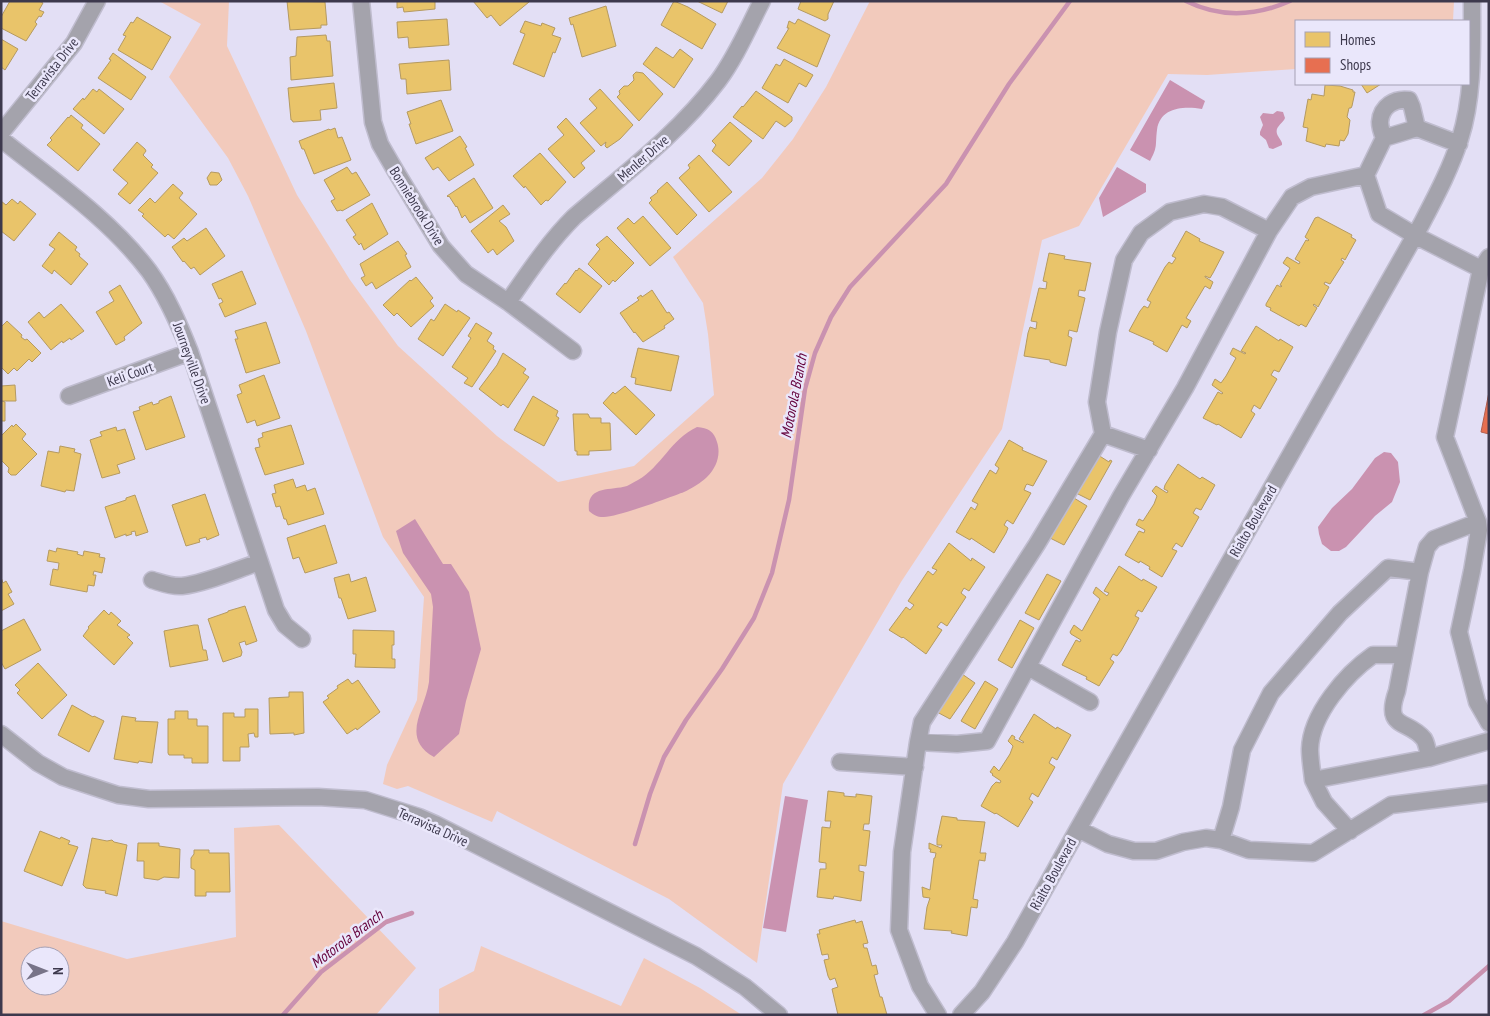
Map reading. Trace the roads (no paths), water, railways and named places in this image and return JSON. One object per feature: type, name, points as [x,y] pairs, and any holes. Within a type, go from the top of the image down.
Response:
[{"type":"street","name":"Terravista Drive","points":[[1,133],[74,43],[97,1]]},
{"type":"street","name":"Bonniebrook Drive","points":[[361,1],[373,122],[380,144],[441,246],[466,274],[508,302],[574,351]]},
{"type":"street","name":"Menler Drive","points":[[508,302],[546,247],[560,231],[673,132],[718,81],[734,57],[762,1]]},
{"type":"street","name":"Rialto Boulevard","points":[[1470,61],[1472,1]]},
{"type":"street","name":"Rialto Boulevard","points":[[961,1015],[982,992],[1015,942],[1416,236],[1459,144],[1469,85]]},
{"type":"street","points":[[1417,128],[1409,100],[1402,99],[1393,102],[1382,111],[1380,123],[1384,138],[1366,175],[1379,214],[1416,236],[1485,263],[1444,437],[1478,522],[1479,530],[1460,632],[1477,702],[1489,723]]},
{"type":"street","points":[[1384,138],[1417,128],[1459,144]]},
{"type":"street","name":"Journeyville Drive","points":[[1,139],[83,205],[129,247],[167,299],[179,322],[190,352],[276,610],[285,626],[302,639]]},
{"type":"street","points":[[918,742],[956,744],[987,741],[1121,496],[1186,388],[1269,231],[1292,197],[1311,187],[1366,175]]},
{"type":"street","points":[[938,1015],[920,986],[899,930],[902,852],[922,722],[1037,544],[1103,434],[1097,402],[1108,332],[1124,260],[1141,233],[1170,212],[1204,204],[1222,207],[1269,231]]},
{"type":"street","name":"Keli Court","points":[[69,396],[190,352]]},
{"type":"street","points":[[1103,434],[1148,450]]},
{"type":"street","points":[[1429,758],[1425,741],[1417,733],[1398,723],[1393,712],[1393,702],[1398,692],[1420,572],[1427,547],[1434,539],[1478,522]]},
{"type":"street","points":[[152,580],[169,585],[187,585],[260,562]]},
{"type":"street","points":[[1221,840],[1231,807],[1242,750],[1271,693],[1340,613],[1388,568],[1420,572]]},
{"type":"street","points":[[1350,831],[1324,802],[1313,780],[1310,748],[1314,730],[1322,710],[1346,679],[1373,656],[1404,655]]},
{"type":"street","points":[[1028,667],[1090,702]]},
{"type":"street","name":"Terravista Drive","points":[[1,734],[38,763],[64,777],[118,795],[149,799],[342,798],[365,800],[419,817],[696,956],[745,987],[779,1015]]},
{"type":"street","points":[[1313,780],[1429,758],[1489,741]]},
{"type":"street","points":[[840,762],[915,767]]},
{"type":"street","points":[[1078,829],[1108,844],[1134,852],[1156,851],[1195,839],[1206,838],[1221,840],[1249,850],[1313,853],[1390,805],[1489,793]]},
{"type":"waterway","name":"Motorola Branch","points":[[635,844],[650,794],[664,757],[686,720],[722,669],[754,618],[772,573],[789,500],[805,389],[815,353],[831,317],[850,287],[946,184],[1009,84],[1070,1]]},
{"type":"waterway","points":[[1186,1],[1212,10],[1238,13],[1264,10],[1290,1]]},
{"type":"waterway","name":"Motorola Branch","points":[[283,1015],[321,972],[386,922],[412,913]]},
{"type":"waterway","points":[[1424,1015],[1449,1001],[1489,966]]}]
